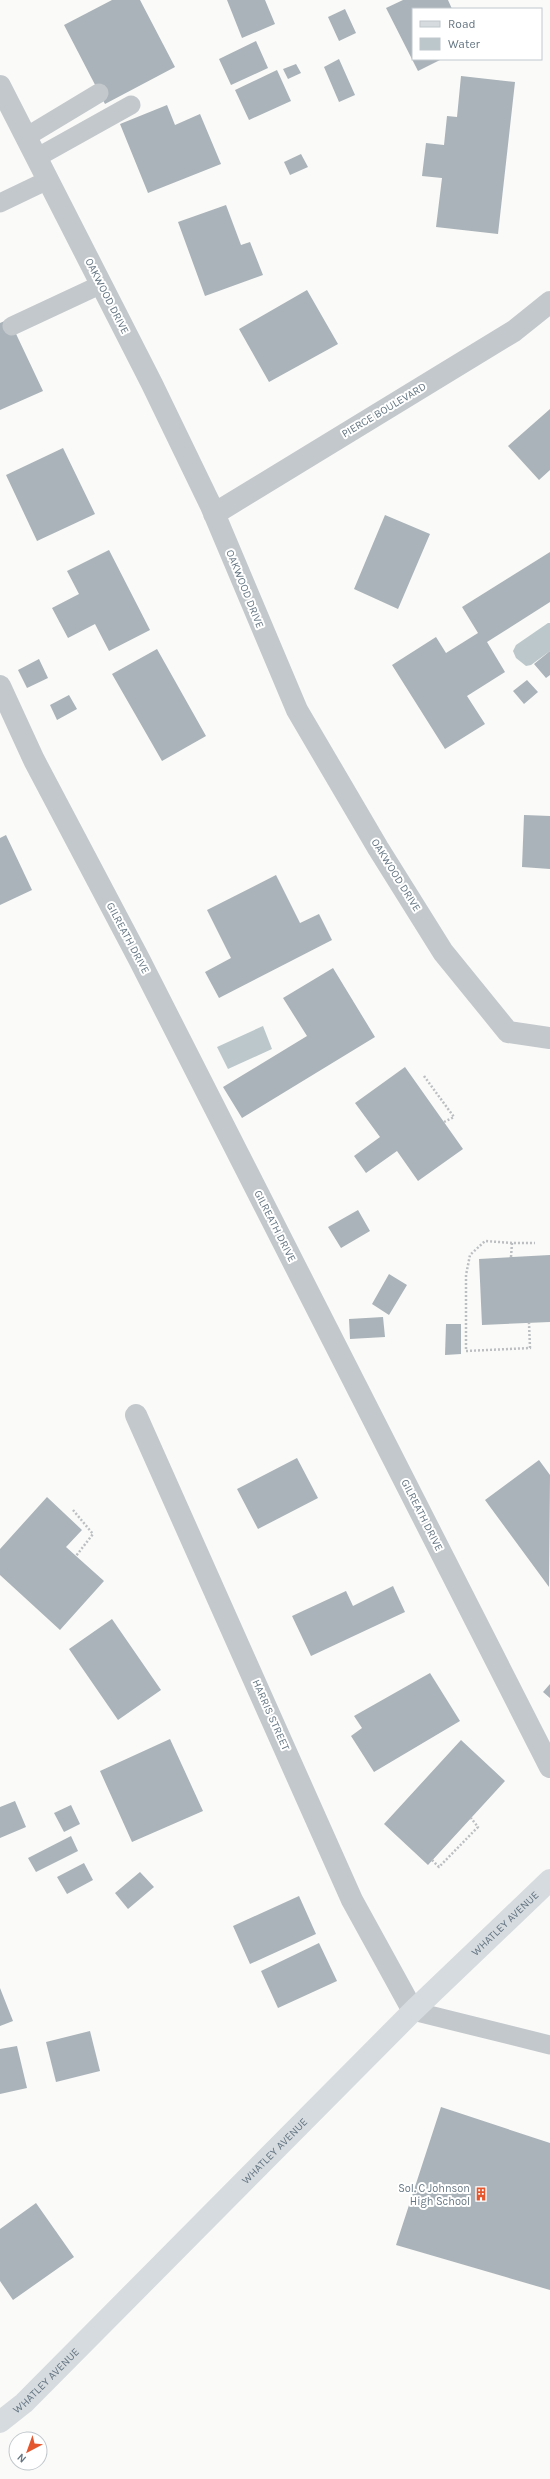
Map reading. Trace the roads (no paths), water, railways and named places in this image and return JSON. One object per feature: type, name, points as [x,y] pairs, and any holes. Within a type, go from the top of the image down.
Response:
[{"type":"street","name":"OAKWOOD DRIVE","points":[[0,86],[102,284],[214,514],[297,710],[378,848],[443,952],[508,1032],[550,1038]]},
{"type":"street","name":"PIERCE BOULEVARD","points":[[214,514],[514,331],[550,302]]},
{"type":"street","name":"GILREATH DRIVE","points":[[0,686],[34,760],[147,973],[550,1767]]},
{"type":"street","name":"HARRIS STREET","points":[[136,1414],[352,1900],[413,2011]]},
{"type":"street","name":"WHATLEY AVENUE","points":[[0,2422],[24,2403],[413,2011],[550,1880]]},
{"type":"lane","points":[[26,137],[99,93]]},
{"type":"lane","points":[[36,158],[130,105]]},
{"type":"lane","points":[[0,203],[48,180]]},
{"type":"lane","points":[[12,326],[102,284]]},
{"type":"lane","points":[[413,2011],[550,2045]]},
{"type":"water","points":[[550,623],[550,651],[531,665],[526,666],[516,658],[513,651],[516,645]]},
{"type":"water","points":[[263,1026],[272,1049],[228,1069],[217,1047]]},
{"type":"place","name":"Sol. C Johnson High School","points":[[481,2194]]}]
